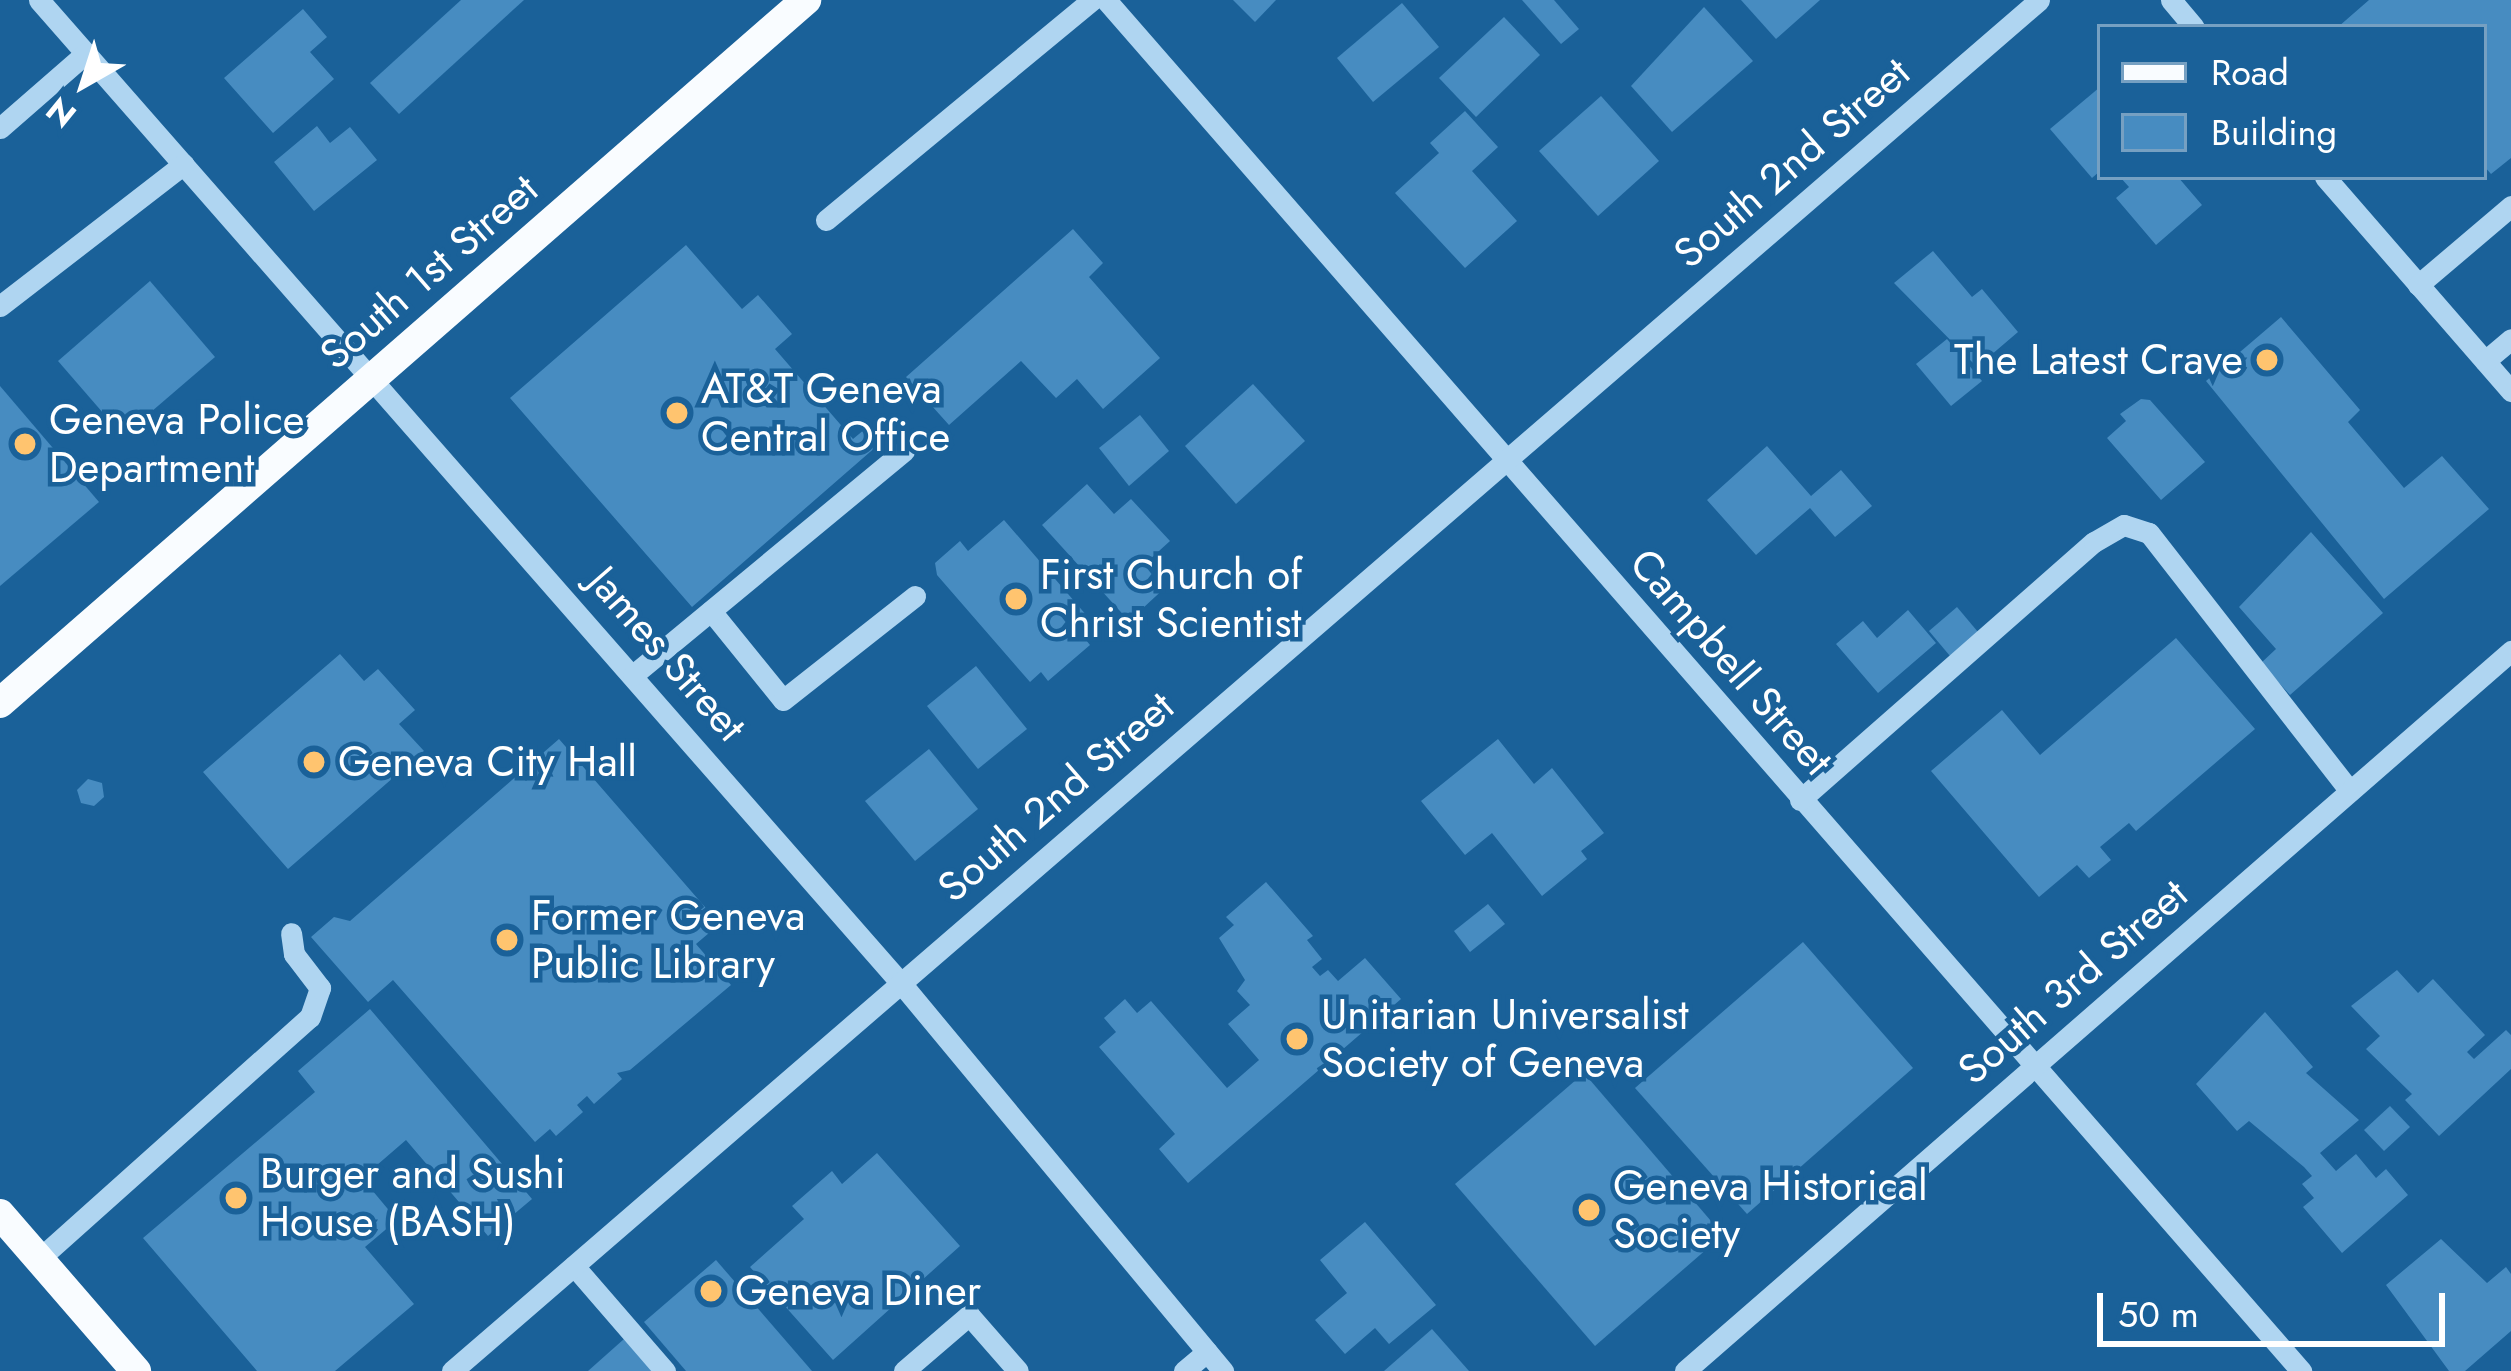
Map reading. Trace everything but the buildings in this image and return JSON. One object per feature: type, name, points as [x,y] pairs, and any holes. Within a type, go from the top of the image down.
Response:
[{"type":"main road","name":"South 1st Street","points":[[0,703],[806,0]]},
{"type":"main road","points":[[0,1214],[136,1371]]},
{"type":"street","name":"James Street","points":[[39,0],[901,982],[1223,1371]]},
{"type":"street","points":[[826,220],[1092,0]]},
{"type":"street","name":"Campbell Street","points":[[1106,0],[2032,1069],[2301,1371]]},
{"type":"street","name":"South 2nd Street","points":[[452,1371],[2039,0]]},
{"type":"street","points":[[2171,0],[2191,24]]},
{"type":"street","points":[[0,128],[86,53]]},
{"type":"street","points":[[0,306],[184,164]]},
{"type":"street","points":[[2328,180],[2511,391]]},
{"type":"street","points":[[2418,285],[2511,206]]},
{"type":"street","points":[[2485,361],[2511,339]]},
{"type":"street","points":[[633,675],[904,452]]},
{"type":"street","points":[[1800,800],[2094,542],[2124,525],[2149,533],[2350,791]]},
{"type":"street","points":[[711,611],[783,700],[915,596]]},
{"type":"street","name":"South 3rd Street","points":[[1685,1371],[2511,650]]},
{"type":"street","points":[[39,1259],[310,1018],[320,988],[293,954],[291,933]]},
{"type":"street","points":[[574,1265],[665,1371]]},
{"type":"street","points":[[904,1371],[969,1315],[1018,1371]]},
{"type":"street","points":[[1184,1371],[1207,1352]]},
{"type":"place","name":"The Latest Crave","points":[[2267,360]]},
{"type":"place","name":"AT&T Geneva Central Office","points":[[677,413]]},
{"type":"place","name":"Geneva Police Department","points":[[25,444]]},
{"type":"place","name":"First Church of Christ Scientist","points":[[1016,599]]},
{"type":"place","name":"Geneva City Hall","points":[[314,762]]},
{"type":"place","name":"Former Geneva Public Library","points":[[507,940]]},
{"type":"place","name":"Unitarian Universalist Society of Geneva","points":[[1297,1039]]},
{"type":"place","name":"Burger and Sushi House (BASH)","points":[[236,1198]]},
{"type":"place","name":"Geneva Historical Society","points":[[1589,1210]]},
{"type":"place","name":"Geneva Diner","points":[[711,1291]]}]
